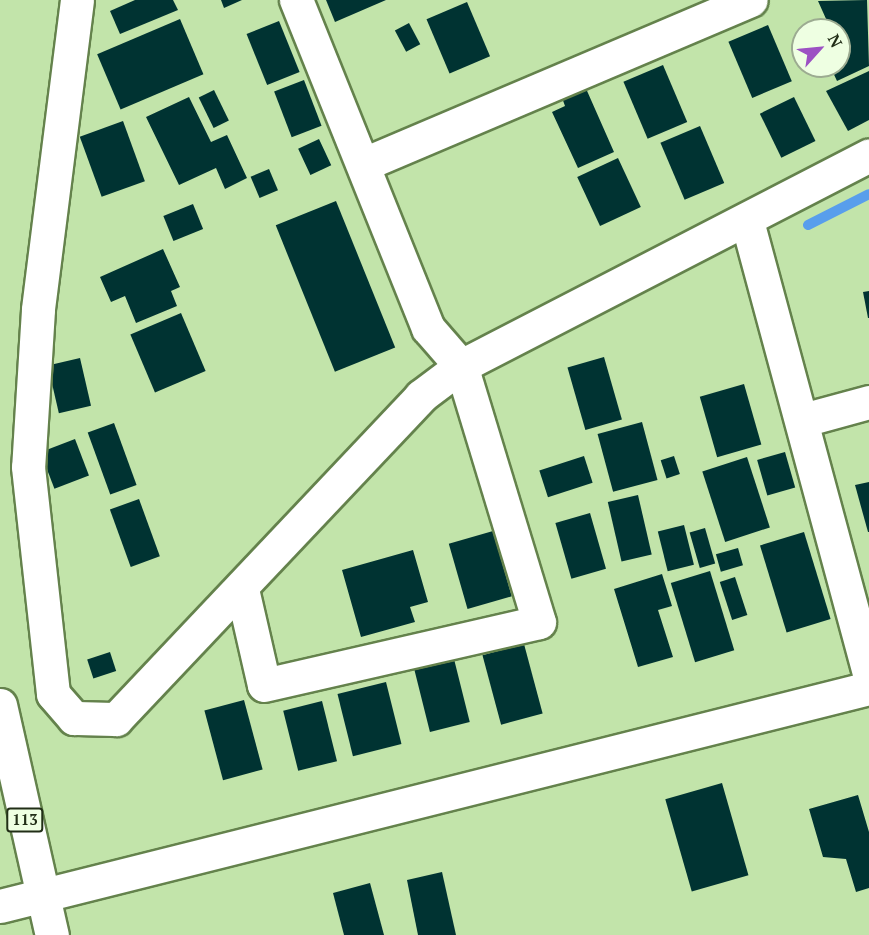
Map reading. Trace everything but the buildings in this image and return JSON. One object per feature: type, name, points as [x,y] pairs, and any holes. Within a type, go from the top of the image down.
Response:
[{"type":"main road","points":[[77,0],[38,310],[28,467],[53,694],[74,718],[116,719],[242,590],[382,434],[461,366],[747,221],[869,155]]},
{"type":"main road","points":[[242,590],[264,685],[539,622],[461,366],[428,328],[364,164],[296,0]]},
{"type":"main road","points":[[364,164],[751,0]]},
{"type":"main road","points":[[747,221],[803,420],[869,672]]},
{"type":"main road","points":[[803,420],[869,402]]},
{"type":"main road","points":[[1,901],[869,688]]},
{"type":"main road","name":"113","points":[[0,705],[52,935]]},
{"type":"waterway","points":[[808,225],[869,194]]}]
